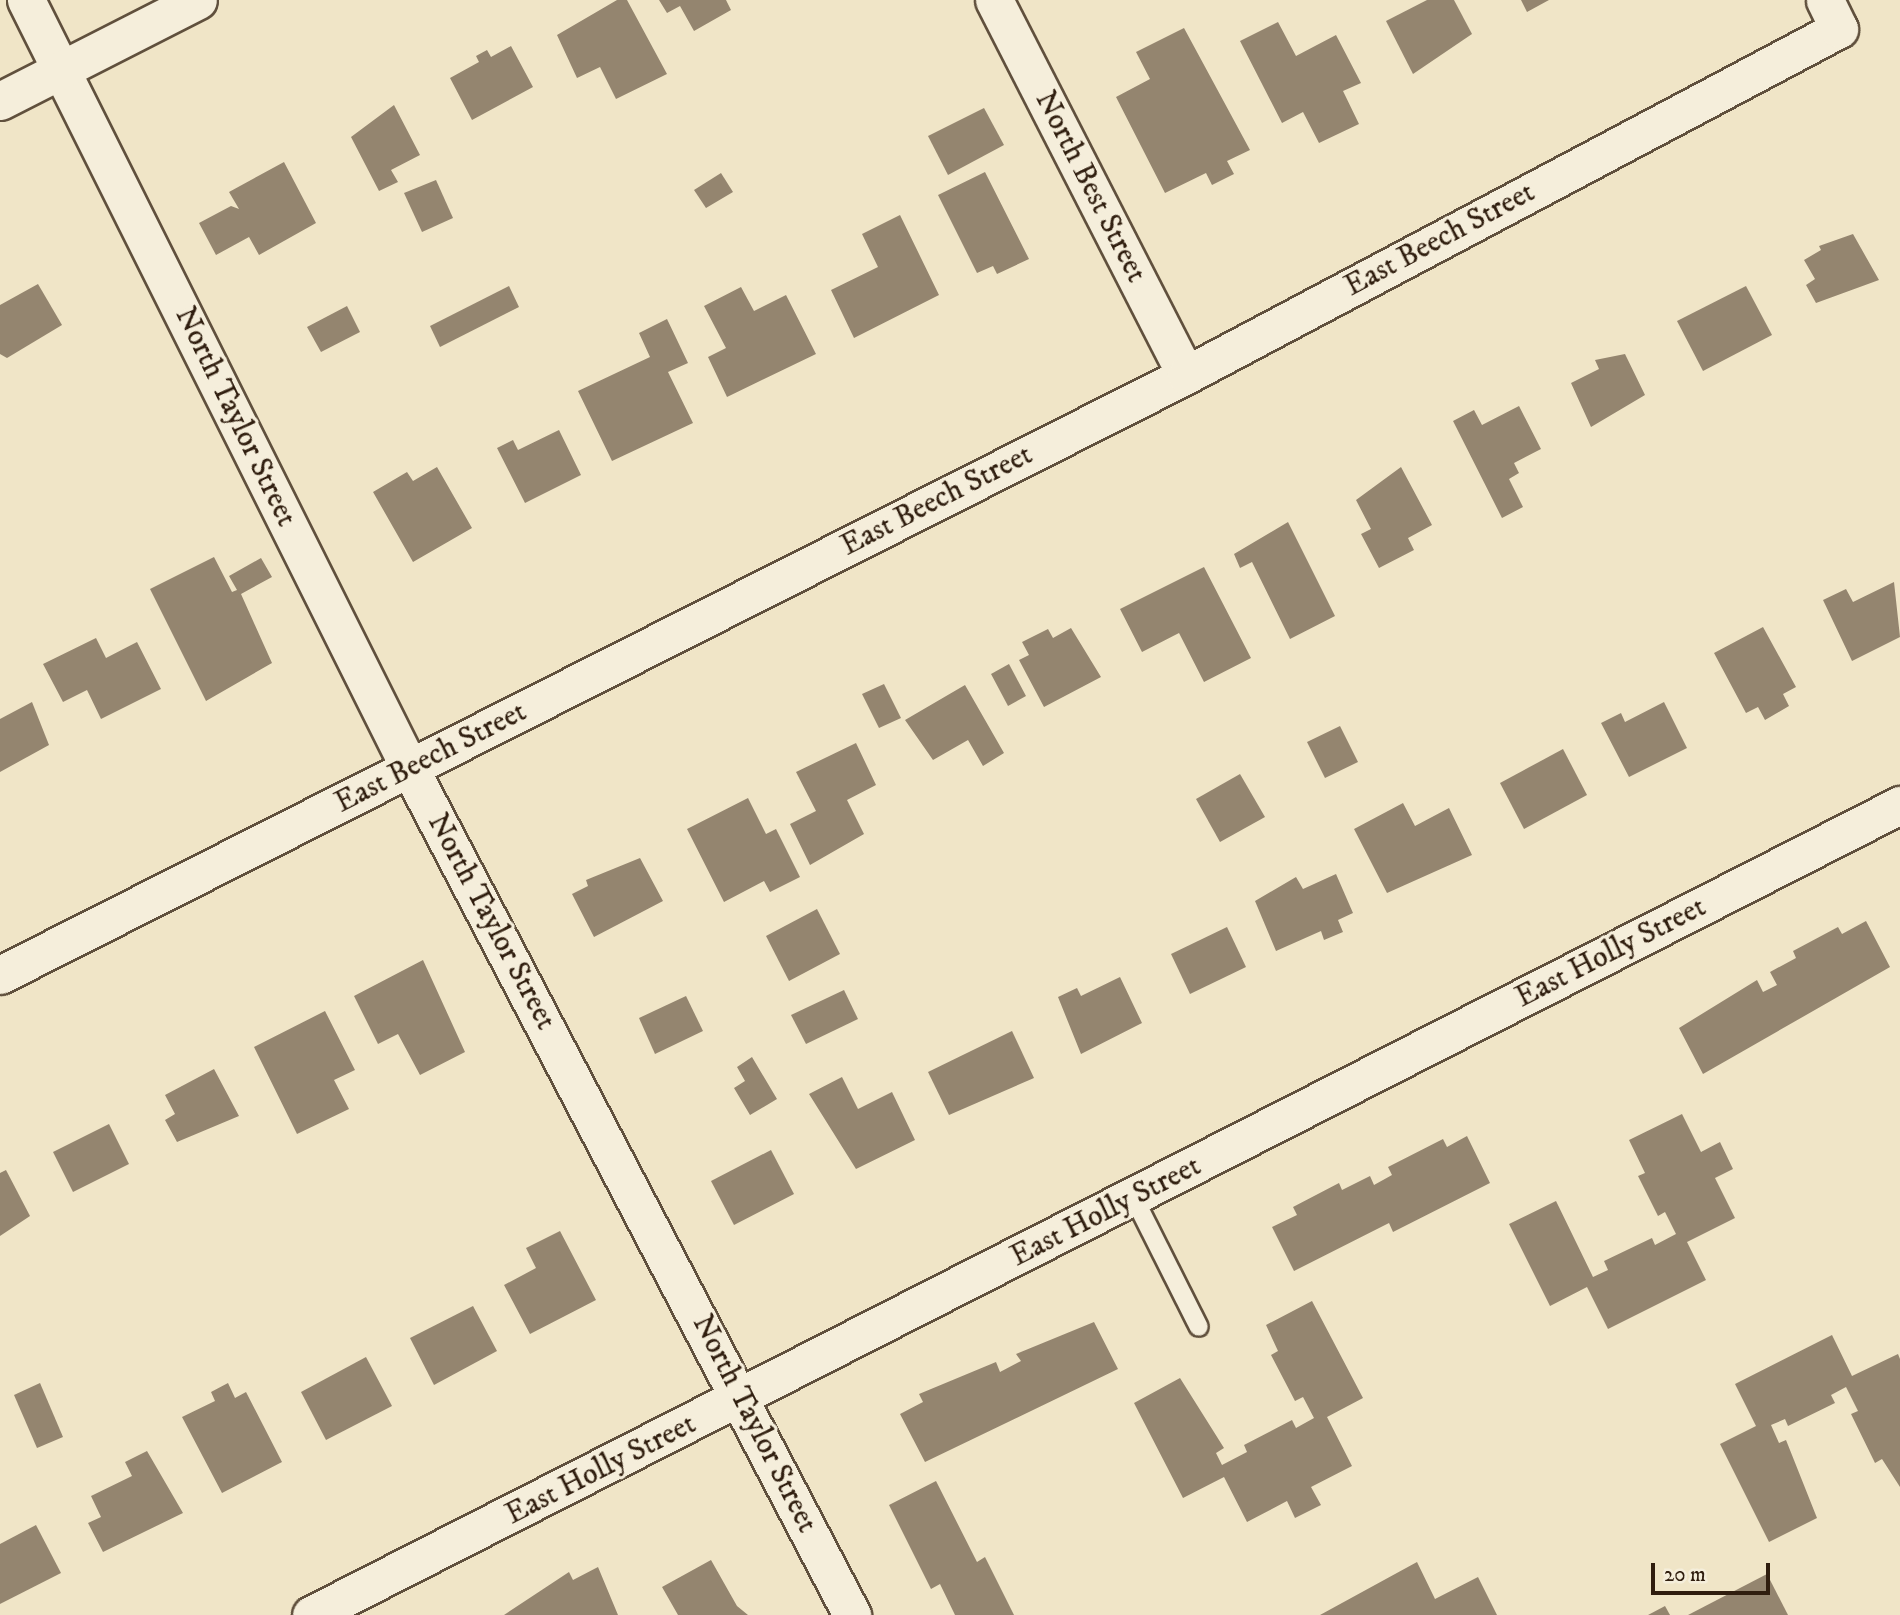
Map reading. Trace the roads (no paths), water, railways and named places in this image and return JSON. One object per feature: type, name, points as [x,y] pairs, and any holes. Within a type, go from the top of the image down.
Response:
[{"type":"street","name":"North Taylor Street","points":[[26,0],[410,769],[743,1399],[852,1615]]},
{"type":"street","points":[[0,101],[198,0]]},
{"type":"street","name":"North Best Street","points":[[994,0],[1186,375]]},
{"type":"street","name":"East Beech Street","points":[[0,975],[1186,375],[1839,29],[1825,0]]},
{"type":"street","name":"East Holly Street","points":[[311,1615],[743,1399],[1900,805]]},
{"type":"lane","points":[[1134,1198],[1199,1327]]}]
